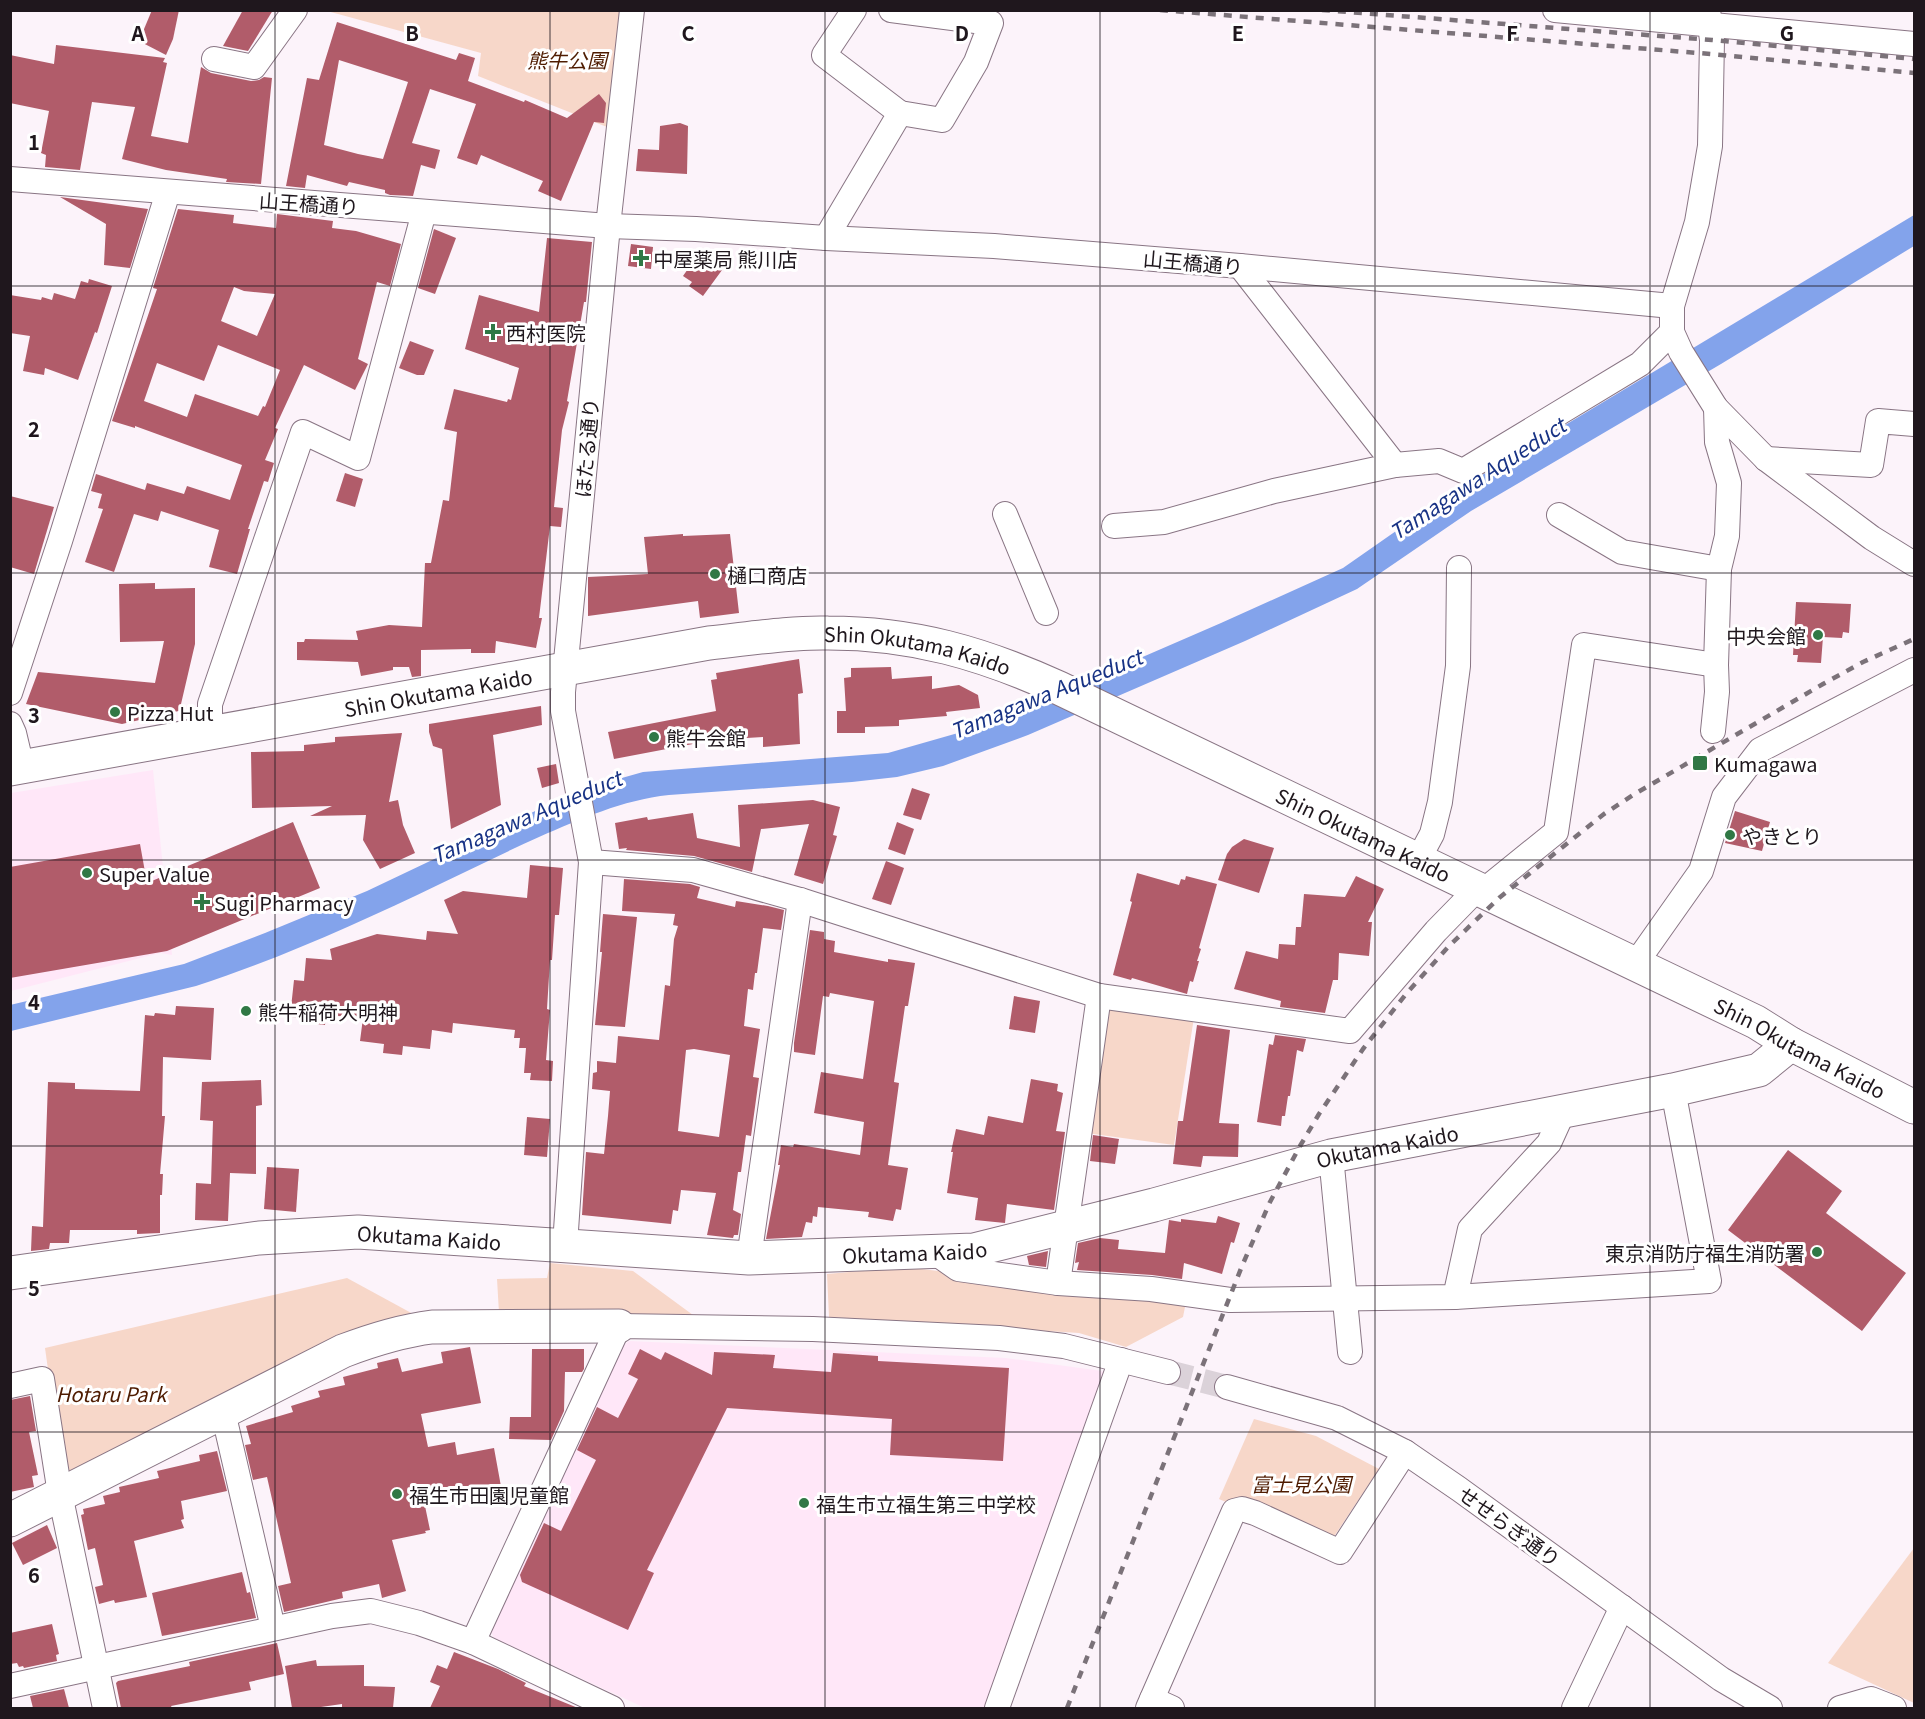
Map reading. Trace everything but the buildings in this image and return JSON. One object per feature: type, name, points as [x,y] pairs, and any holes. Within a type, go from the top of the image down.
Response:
[{"type":"main road","name":"Shin Okutama Kaido","points":[[16,768],[709,643],[770,636],[827,633],[892,636],[962,650],[1005,664],[1059,688],[1636,963],[1756,1022],[1791,1044],[1914,1107]]},
{"type":"main road","name":"Okutama Kaido","points":[[10,1274],[259,1238],[358,1232],[749,1258],[974,1250],[1066,1225],[1154,1205],[1330,1156],[1673,1090],[1759,1070],[1791,1044]]},
{"type":"main road","points":[[1759,1070],[1797,1069],[1847,1074]]},
{"type":"main road","points":[[10,1520],[343,1351],[407,1330],[432,1327],[620,1326]]},
{"type":"street","points":[[214,59],[254,67],[295,10]]},
{"type":"street","name":"ほたる通り","points":[[565,1245],[591,862],[563,711],[565,670],[608,226],[632,10]]},
{"type":"street","points":[[854,10],[824,55],[900,113],[942,120],[976,62],[991,23],[891,10]]},
{"type":"street","points":[[1556,10],[1709,17],[1914,44]]},
{"type":"street","points":[[1709,17],[1712,40],[1710,146],[1697,222],[1672,306],[1677,342],[1710,398],[1766,459],[1872,538],[1914,564]]},
{"type":"street","points":[[826,238],[900,113]]},
{"type":"street","name":"山王橋通り","points":[[10,179],[608,226],[994,246],[1672,306]]},
{"type":"street","points":[[10,693],[168,192]]},
{"type":"street","points":[[210,732],[210,704],[303,432],[358,458],[424,212]]},
{"type":"street","points":[[1240,266],[1395,465]]},
{"type":"street","points":[[1114,526],[1164,522],[1274,491],[1395,465],[1439,461],[1463,471],[1677,342]]},
{"type":"street","points":[[1710,398],[1717,442],[1729,483],[1727,536],[1719,569],[1717,692],[1713,731]]},
{"type":"street","points":[[1766,459],[1871,465],[1878,422],[1914,423]]},
{"type":"street","points":[[1005,514],[1046,613]]},
{"type":"street","points":[[1559,515],[1622,552],[1719,569]]},
{"type":"street","points":[[1418,860],[1432,834],[1440,802],[1458,666],[1459,568]]},
{"type":"street","points":[[591,862],[693,870],[800,900],[1099,996],[1350,1031],[1436,931],[1480,890],[1556,832],[1584,645],[1716,664]]},
{"type":"street","points":[[1636,963],[1701,871],[1724,797],[1760,750],[1914,670]]},
{"type":"street","points":[[10,724],[14,733],[16,768]]},
{"type":"street","points":[[749,1258],[800,900]]},
{"type":"street","points":[[1058,1283],[1099,996]]},
{"type":"street","points":[[934,1252],[958,1269],[1058,1283],[1151,1289],[1230,1300],[1455,1297],[1709,1281],[1673,1090]]},
{"type":"street","points":[[1455,1297],[1470,1229],[1549,1143],[1564,1110]]},
{"type":"street","points":[[1330,1156],[1350,1352]]},
{"type":"street","points":[[473,1642],[620,1326],[813,1329],[999,1338],[1064,1346],[1168,1372]]},
{"type":"street","points":[[997,1708],[1121,1360]]},
{"type":"street","points":[[10,1386],[42,1379],[60,1494],[105,1708]]},
{"type":"street","name":"せせらぎ通り","points":[[1227,1387],[1337,1418],[1405,1452],[1721,1679],[1770,1708]]},
{"type":"street","points":[[223,1412],[273,1628]]},
{"type":"street","points":[[1157,1705],[1234,1511],[1242,1509],[1255,1513],[1340,1551],[1405,1452]]},
{"type":"street","points":[[1574,1708],[1622,1607]]},
{"type":"street","points":[[10,1686],[273,1628],[371,1611],[419,1623],[473,1642],[612,1708]]},
{"type":"street","points":[[1840,1708],[1871,1699],[1894,1708]]},
{"type":"shaded area","name":"Super Value","points":[[153,770],[172,955],[160,953],[11,991],[11,793]]},
{"type":"shaded area","name":"福生市立福生第三中学校","points":[[629,1341],[1006,1358],[1102,1371],[1106,1379],[989,1708],[645,1708],[494,1638],[489,1628],[619,1349]]},
{"type":"green space","name":"熊牛公園","points":[[327,11],[621,11],[612,129],[478,76],[481,53]]},
{"type":"green space","points":[[1108,1009],[1195,1011],[1174,1145],[1086,1133]]},
{"type":"green space","points":[[550,1263],[633,1271],[693,1315],[499,1313],[497,1279],[547,1278]]},
{"type":"green space","points":[[906,1267],[1186,1302],[1183,1317],[1126,1347],[1079,1333],[829,1317],[827,1274]]},
{"type":"green space","name":"Hotaru Park","points":[[347,1278],[426,1321],[64,1485],[45,1348]]},
{"type":"green space","name":"富士見公園","points":[[1254,1419],[1316,1436],[1379,1469],[1327,1547],[1219,1499]]},
{"type":"green space","points":[[1914,1548],[1914,1703],[1828,1663]]},
{"type":"water","name":"Tamagawa Aqueduct","points":[[1914,215],[1914,246],[1721,364],[1471,511],[1357,589],[1245,641],[1028,735],[943,766],[897,777],[669,795],[635,801],[586,817],[539,837],[350,926],[258,964],[196,986],[11,1031],[10,1005],[184,964],[367,891],[552,803],[597,785],[643,772],[888,753],[958,733],[1025,708],[1343,568],[1439,501]]},
{"type":"tunnel","points":[[1168,1372],[1227,1387]]},
{"type":"railway","points":[[1160,10],[1711,54],[1914,73]]},
{"type":"railway","points":[[1322,10],[1712,40],[1914,59]]},
{"type":"railway","points":[[1067,1708],[1242,1266],[1270,1202],[1319,1114],[1363,1049],[1406,994],[1449,946],[1499,898],[1604,814],[1823,684],[1863,662],[1914,639]]},
{"type":"place","name":"中屋薬局 熊川店","points":[[641,258]]},
{"type":"place","name":"西村医院","points":[[493,332]]},
{"type":"place","name":"樋口商店","points":[[715,574]]},
{"type":"place","name":"中央会館","points":[[1818,635]]},
{"type":"place","name":"Pizza Hut","points":[[115,712]]},
{"type":"place","name":"熊牛会館","points":[[654,737]]},
{"type":"place","name":"Kumagawa","points":[[1700,763]]},
{"type":"place","name":"やきとり","points":[[1730,835]]},
{"type":"place","name":"Super Value","points":[[87,873]]},
{"type":"place","name":"Sugi Pharmacy","points":[[202,902]]},
{"type":"place","name":"熊牛稲荷大明神","points":[[246,1011]]},
{"type":"place","name":"東京消防庁福生消防署","points":[[1817,1252]]},
{"type":"place","name":"福生市田園児童館","points":[[397,1494]]},
{"type":"place","name":"福生市立福生第三中学校","points":[[804,1503]]}]
